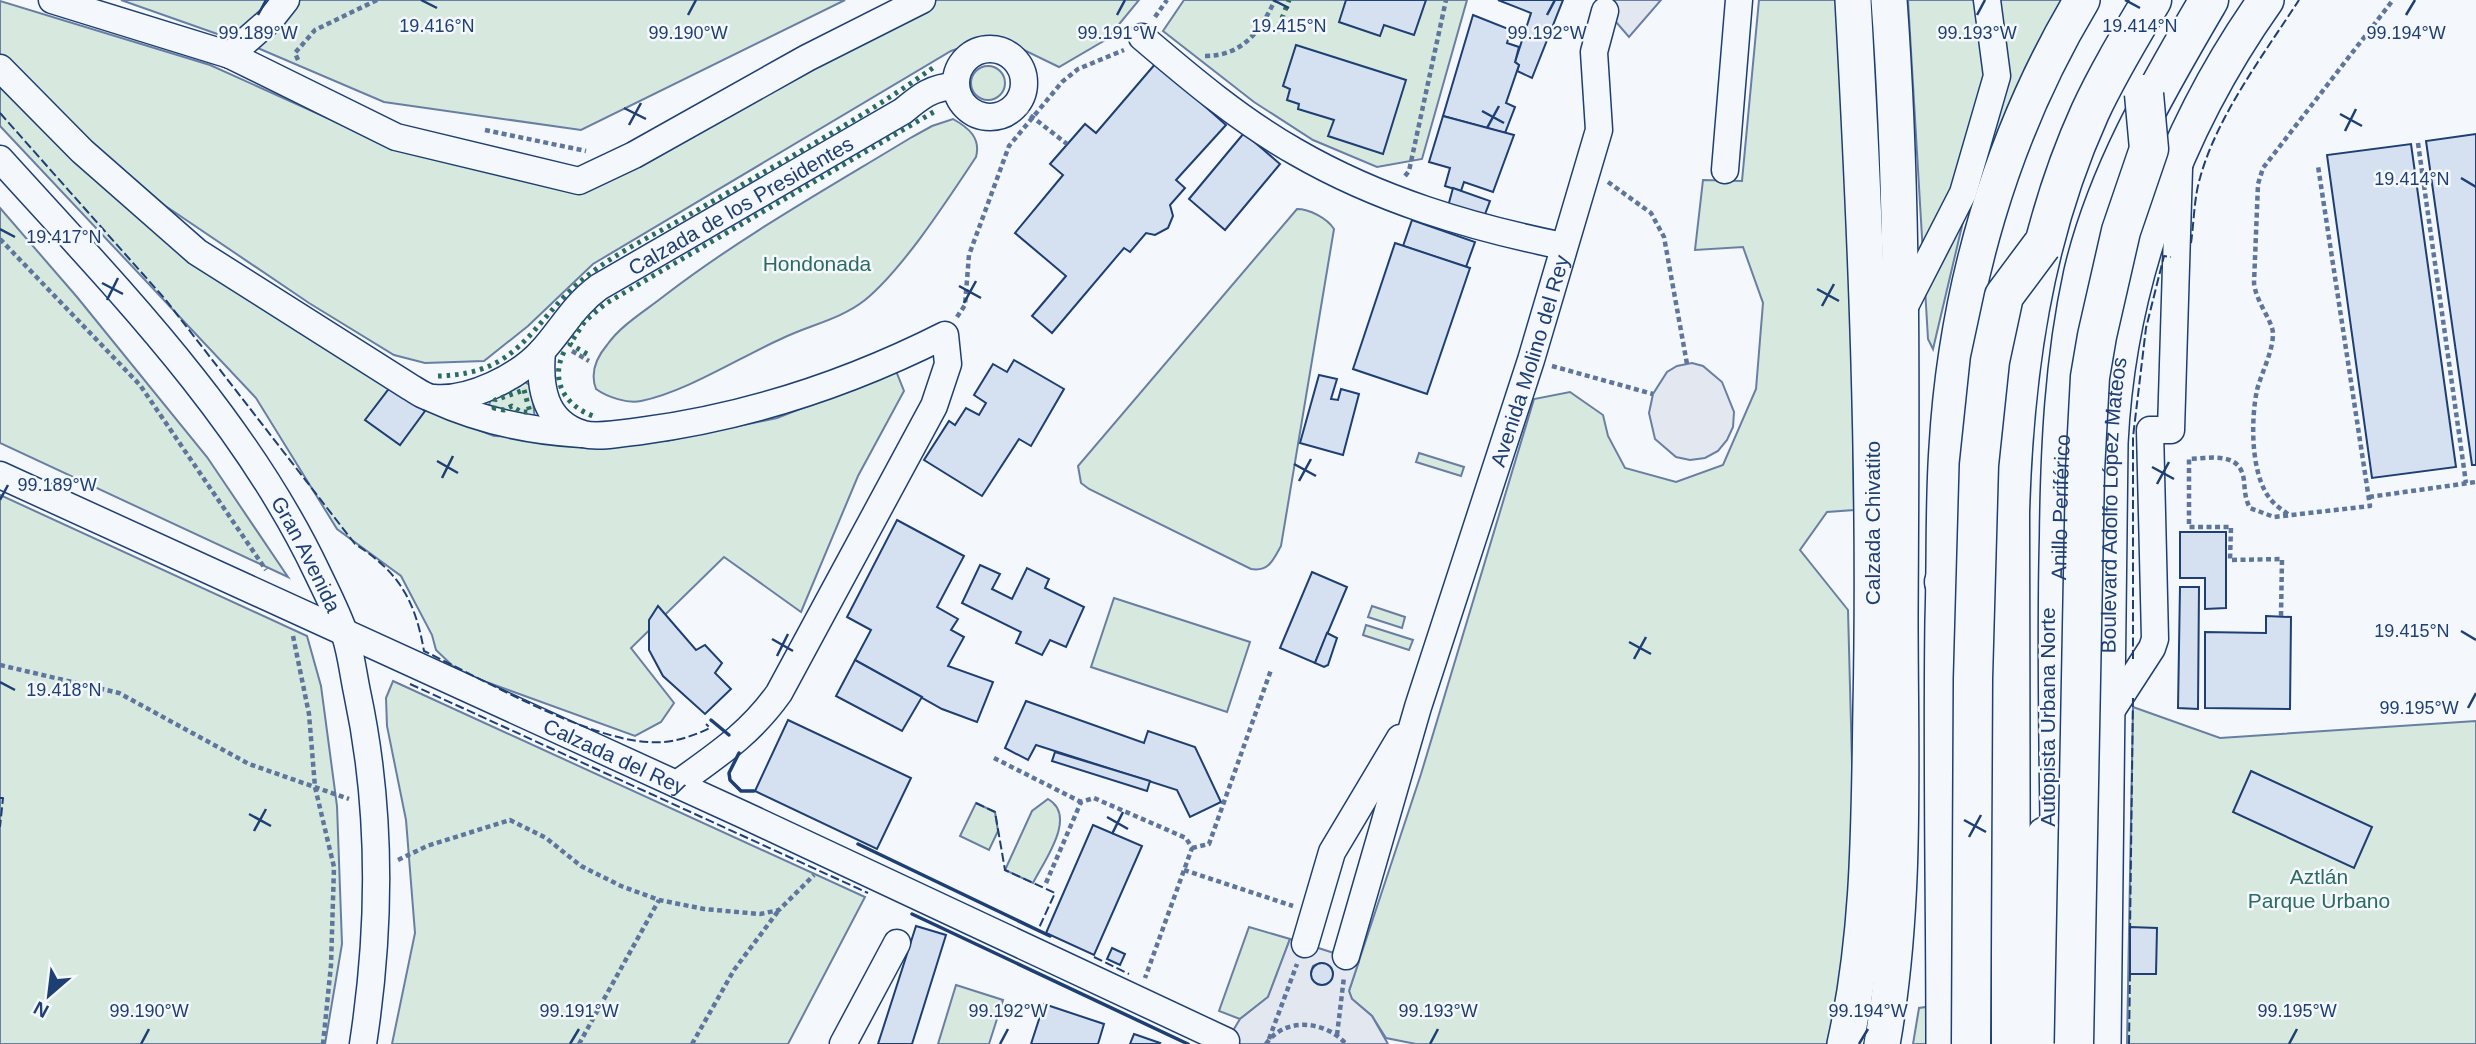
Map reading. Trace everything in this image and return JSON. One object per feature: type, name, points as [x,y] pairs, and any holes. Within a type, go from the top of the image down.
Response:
[{"type":"highway","points":[[1990,1044],[1984,566],[1997,378],[2005,323],[2025,242],[2071,111],[2104,43],[2129,0]]},
{"type":"highway","name":"Autopista Urbana Norte","points":[[2011,1044],[2012,439],[2029,309],[2042,245],[2063,178],[2091,111],[2152,0]]},
{"type":"highway","name":"Autopista Urbana Norte","points":[[2046,1044],[2048,599],[2052,448],[2059,369],[2080,258],[2097,205],[2144,94],[2200,0]]},
{"type":"highway","name":"Anillo Periférico","points":[[2058,1044],[2057,588],[2060,449],[2070,343],[2084,272],[2105,204],[2132,138],[2209,0]]},
{"type":"highway","points":[[2074,1044],[2085,471],[2090,377],[2121,231],[2149,149],[2144,94]]},
{"type":"highway","points":[[1971,1044],[1973,679],[1979,465],[1990,361],[2004,296],[2042,245]]},
{"type":"highway","points":[[1944,582],[1987,677]]},
{"type":"main road","name":"Calzada Chivatito","points":[[1845,1044],[1866,909],[1872,645],[1871,389],[1853,0]]},
{"type":"main road","name":"Calzada Chivatito","points":[[1882,1044],[1895,937],[1899,830],[1898,127],[1889,0]]},
{"type":"main road","points":[[1944,1044],[1944,582],[1947,447],[1960,330],[1979,242],[2003,168],[2062,34],[2082,0]]},
{"type":"main road","name":"Boulevard Adolfo López Mateos","points":[[2103,1044],[2110,443],[2116,373],[2144,249],[2179,153],[2210,87],[2266,0]]},
{"type":"street","points":[[52,0],[230,55],[396,137],[579,181],[634,155],[807,58],[922,0]]},
{"type":"street","points":[[230,55],[271,19],[286,0]]},
{"type":"street","points":[[1725,170],[1740,0]]},
{"type":"street","points":[[1900,315],[1963,192],[1997,76],[1987,0]]},
{"type":"street","name":"Avenida Molino del Rey","points":[[1346,956],[1418,707],[1531,360],[1599,130],[1594,52],[1605,11]]},
{"type":"street","points":[[1148,42],[1215,96],[1296,152],[1390,197],[1481,229],[1563,246]]},
{"type":"street","points":[[989,48],[1000,50],[1019,63],[1024,74],[1025,111],[986,117],[965,107],[956,86],[961,65],[968,56],[989,48]]},
{"type":"street","points":[[0,68],[82,151],[197,252],[410,387],[483,419],[514,427],[583,434],[685,425],[765,406],[843,379],[945,335],[948,364],[934,406],[779,693],[758,722],[737,741],[677,785]]},
{"type":"street","name":"Calzada de los Presidentes","points":[[432,398],[483,388],[509,376],[542,351],[567,316],[599,287],[903,111],[923,94],[937,87],[956,86]]},
{"type":"street","points":[[2106,719],[2155,639],[2150,430],[2172,430],[2179,258],[2179,153]]},
{"type":"street","name":"Gran Avenida","points":[[0,159],[171,353],[257,466],[301,538],[345,635],[362,716],[378,869],[376,940],[363,1044]]},
{"type":"street","points":[[542,351],[540,370],[547,406],[560,420],[583,434]]},
{"type":"street","name":"Calzada del Rey","points":[[0,475],[833,857],[1226,1041]]},
{"type":"street","name":"Avenida Molino del Rey","points":[[1305,944],[1332,852],[1418,707]]},
{"type":"street","points":[[843,1044],[897,943]]},
{"type":"path","points":[[300,64],[295,53],[315,30],[377,0]]},
{"type":"path","points":[[1148,42],[1167,0]]},
{"type":"path","points":[[945,335],[965,305],[969,255],[1009,146],[1025,111],[1077,69],[1148,42],[1208,57],[1226,54],[1253,38],[1275,0]]},
{"type":"path","points":[[1390,197],[1409,171],[1446,0]]},
{"type":"path","points":[[2288,515],[2265,492],[2258,469],[2254,432],[2257,393],[2272,345],[2273,328],[2256,299],[2254,283],[2258,184],[2272,153],[2393,0]]},
{"type":"path","points":[[1025,111],[1068,144]]},
{"type":"path","points":[[472,129],[512,134],[585,151],[597,146]]},
{"type":"path","points":[[2418,143],[2466,483]]},
{"type":"path","points":[[2281,616],[2282,559],[2230,560],[2231,527],[2189,527],[2189,459],[2226,457],[2235,462],[2242,468],[2245,500],[2250,509],[2274,517],[2370,506],[2318,166]]},
{"type":"path","points":[[1588,167],[1651,213],[1664,237],[1687,364]]},
{"type":"path","points":[[0,239],[140,385],[261,562],[286,608],[309,714],[315,787],[334,867],[331,964],[323,1044]]},
{"type":"path","points":[[1531,360],[1653,394]]},
{"type":"path","points":[[2369,497],[2476,482]]},
{"type":"path","points":[[0,665],[119,693],[249,764],[373,807]]},
{"type":"path","points":[[1192,848],[1209,844],[1271,670]]},
{"type":"path","points":[[994,758],[1081,802],[1094,798],[1186,838],[1192,848]]},
{"type":"path","points":[[1046,883],[1081,802]]},
{"type":"path","points":[[378,869],[427,846],[510,820],[546,838],[581,866],[659,900],[704,909],[760,914],[779,910]]},
{"type":"path","points":[[1137,999],[1192,848]]},
{"type":"path","points":[[692,1044],[734,970],[779,910],[833,857]]},
{"type":"path","points":[[1184,870],[1314,912]]},
{"type":"path","points":[[579,1044],[659,900]]},
{"type":"path","points":[[1267,1042],[1305,944]]},
{"type":"path","points":[[1337,1035],[1346,956]]},
{"type":"path","points":[[1267,1042],[1282,1029],[1298,1024],[1315,1025],[1337,1035],[1346,1044]]},
{"type":"green space","points":[[121,0],[845,0],[581,130],[384,102],[260,49]]},
{"type":"green space","points":[[930,0],[1139,0],[1107,39],[1059,67],[995,36],[951,51],[593,264],[528,326],[484,361],[425,363],[394,355],[309,303],[164,205],[89,140],[0,55],[0,1],[210,65],[354,130],[574,187]]},
{"type":"green space","points":[[1184,0],[1467,0],[1422,159],[1377,167],[1313,140],[1254,102],[1163,31]]},
{"type":"green space","points":[[1759,0],[1841,0],[1849,104],[1854,510],[1827,512],[1800,550],[1848,610],[1855,877],[1832,1044],[1416,1044],[1386,1038],[1372,1016],[1352,999],[1349,991],[1421,774],[1534,399],[1570,392],[1603,415],[1608,436],[1625,468],[1676,482],[1723,465],[1756,389],[1763,303],[1743,247],[1695,250],[1703,180],[1742,181]]},
{"type":"green space","points":[[1908,0],[2065,0],[1966,209],[1933,349],[1928,339]]},
{"type":"green space","points":[[988,66],[1000,71],[1005,83],[1000,95],[988,100],[976,95],[971,83],[976,71]]},
{"type":"green space","points":[[0,78],[57,136],[439,415],[494,436],[666,441],[777,418],[896,371],[904,391],[858,476],[801,612],[724,557],[631,648],[674,703],[661,722],[635,736],[459,672],[436,650],[432,635],[401,576],[337,529],[256,398],[0,126]]},
{"type":"green space","name":"Hondonada","points":[[953,119],[972,134],[977,144],[976,157],[909,252],[880,287],[856,307],[658,396],[630,402],[596,389],[594,371],[600,355],[619,331],[634,319],[724,253],[786,213],[912,137]]},
{"type":"green space","points":[[0,208],[77,297],[207,457],[288,577],[0,443]]},
{"type":"green space","points":[[1297,209],[1317,215],[1334,229],[1281,546],[1266,567],[1251,569],[1089,489],[1081,483],[1078,466]]},
{"type":"green space","points":[[525,382],[531,386],[535,419],[488,408],[491,399]]},
{"type":"green space","points":[[1419,453],[1464,467],[1461,476],[1416,462]]},
{"type":"green space","points":[[0,495],[307,636],[321,686],[337,806],[342,944],[325,1044],[0,1044]]},
{"type":"green space","points":[[1114,598],[1250,642],[1227,712],[1091,667]]},
{"type":"green space","points":[[1372,606],[1405,617],[1402,628],[1368,617]]},
{"type":"green space","points":[[1366,625],[1413,640],[1409,650],[1363,635]]},
{"type":"green space","points":[[393,681],[865,897],[788,1044],[392,1044],[415,933],[406,820],[387,726],[386,698]]},
{"type":"green space","name":"Aztlán Parque Urbano","points":[[2133,707],[2220,738],[2476,721],[2476,1044],[2127,1044]]},
{"type":"green space","points":[[1048,799],[1060,816],[1059,827],[1056,839],[1033,883],[1005,870],[1032,811]]},
{"type":"green space","points":[[976,803],[995,812],[998,831],[989,850],[960,836]]},
{"type":"green space","points":[[1249,927],[1290,939],[1268,997],[1240,1019],[1219,1011]]},
{"type":"green space","points":[[956,985],[1003,1000],[989,1044],[938,1044]]},
{"type":"green space","points":[[1933,1006],[1932,1044],[1913,1044],[1919,1008]]},
{"type":"shaded area","points":[[1597,0],[1661,0],[1629,37]]},
{"type":"shaded area","points":[[1692,363],[1703,366],[1722,382],[1734,412],[1733,427],[1718,451],[1705,458],[1690,460],[1676,457],[1655,439],[1649,413],[1653,394],[1667,372],[1677,366]]},
{"type":"shaded area","points":[[1290,939],[1359,961],[1349,991],[1352,999],[1372,1016],[1388,1044],[1225,1044],[1240,1019],[1268,997]],"holes":[[[1320,963],[1329,966],[1332,973],[1329,982],[1322,985],[1315,982],[1311,973],[1313,966]]]},
{"type":"building","points":[[1346,0],[1426,0],[1414,35],[1384,25],[1380,36],[1339,22]]},
{"type":"building","points":[[1498,0],[1563,0],[1532,78],[1517,71],[1519,65],[1515,62],[1531,13]]},
{"type":"building","points":[[1473,15],[1511,30],[1507,43],[1519,47],[1515,62],[1519,65],[1506,103],[1515,107],[1505,133],[1443,116]]},
{"type":"building","points":[[1296,45],[1406,80],[1383,154],[1328,136],[1334,120],[1298,109],[1299,104],[1287,100],[1290,89],[1283,86]]},
{"type":"building","points":[[1156,63],[1226,125],[1176,180],[1185,188],[1170,205],[1173,216],[1168,228],[1155,235],[1146,233],[1130,252],[1124,248],[1052,333],[1032,316],[1066,276],[1015,233],[1063,175],[1050,164],[1085,124],[1096,133]]},
{"type":"building","points":[[1443,116],[1514,135],[1493,192],[1464,182],[1461,191],[1445,186],[1450,168],[1429,162]]},
{"type":"building","points":[[1244,133],[1280,164],[1225,230],[1189,199]]},
{"type":"building","points":[[2476,134],[2476,465],[2472,465],[2426,141]]},
{"type":"building","points":[[2411,144],[2456,467],[2372,478],[2327,155]]},
{"type":"building","points":[[1453,188],[1490,201],[1482,222],[1447,210]]},
{"type":"building","points":[[1412,220],[1475,242],[1466,267],[1403,246]]},
{"type":"building","points":[[1395,243],[1470,268],[1427,394],[1353,369]]},
{"type":"building","points":[[1014,360],[1064,389],[1031,446],[1019,439],[982,496],[924,460],[949,421],[955,425],[966,408],[979,415],[986,403],[974,395],[993,364],[1007,372]]},
{"type":"building","points":[[1319,375],[1337,379],[1331,399],[1338,400],[1341,389],[1359,394],[1343,455],[1300,443]]},
{"type":"building","points":[[391,386],[425,411],[400,445],[365,420]]},
{"type":"building","points":[[897,520],[964,556],[937,607],[958,619],[951,630],[964,637],[948,666],[993,682],[977,722],[942,709],[855,660],[871,630],[847,617]]},
{"type":"building","points":[[2180,532],[2226,532],[2226,608],[2205,609],[2205,578],[2180,578]]},
{"type":"building","points":[[980,565],[1000,574],[992,589],[1012,599],[1027,568],[1049,579],[1045,588],[1084,607],[1066,647],[1050,640],[1042,655],[1016,643],[1021,632],[962,603]]},
{"type":"building","points":[[1312,572],[1347,587],[1315,663],[1280,648]]},
{"type":"building","points":[[2180,587],[2199,587],[2198,709],[2178,708]]},
{"type":"building","points":[[658,606],[696,650],[705,645],[722,663],[715,673],[731,689],[705,714],[663,676],[649,650],[649,620]]},
{"type":"building","points":[[2266,616],[2291,617],[2290,709],[2205,708],[2205,632],[2266,633]]},
{"type":"building","points":[[1327,633],[1337,638],[1328,665],[1324,667],[1315,663]]},
{"type":"building","points":[[855,660],[922,697],[902,731],[836,696]]},
{"type":"building","points":[[1026,701],[1144,743],[1148,731],[1195,747],[1221,802],[1190,817],[1177,790],[1036,745],[1028,760],[1005,748]]},
{"type":"building","points":[[788,720],[911,778],[877,849],[755,791]]},
{"type":"building","points":[[1055,752],[1150,781],[1147,791],[1052,761]]},
{"type":"building","points":[[2251,771],[2372,827],[2354,868],[2233,812]]},
{"type":"building","points":[[1093,825],[1142,846],[1094,955],[1046,933]]},
{"type":"building","points":[[916,926],[946,935],[912,1044],[878,1044]]},
{"type":"building","points":[[2130,927],[2157,928],[2156,974],[2130,974]]},
{"type":"building","points":[[1112,948],[1125,954],[1120,965],[1107,959]]},
{"type":"building","points":[[1322,963],[1330,966],[1333,974],[1330,982],[1322,985],[1314,982],[1311,974],[1314,966]]},
{"type":"building","points":[[1044,1004],[1104,1024],[1098,1044],[1031,1044]]},
{"type":"building","points":[[1134,1034],[1160,1043],[1130,1044]]},
{"type":"hedge","points":[[1279,26],[1289,0]]},
{"type":"hedge","points":[[438,376],[467,373],[490,366],[508,355],[568,293],[599,267],[844,125],[934,67]]},
{"type":"hedge","points":[[587,354],[570,344],[585,321],[605,304],[937,110]]},
{"type":"hedge","points":[[564,352],[559,372],[562,390],[574,405],[593,416]]},
{"type":"hedge","points":[[524,390],[530,412],[521,412],[512,406],[504,410],[494,408],[495,400],[524,390]]},
{"type":"fence","points":[[2191,243],[2198,186],[2218,132],[2243,86],[2299,0]]},
{"type":"fence","points":[[0,113],[165,299],[355,544],[394,577],[410,602],[424,651],[535,706],[623,738],[648,742],[672,741],[710,728],[706,724]]},
{"type":"fence","points":[[2133,659],[2133,437],[2146,328],[2164,256],[2171,257]]},
{"type":"fence","points":[[410,684],[868,893]]},
{"type":"fence","points":[[2130,932],[2133,698]]},
{"type":"fence","points":[[0,798],[3,798],[0,827]]},
{"type":"fence","points":[[976,803],[995,812],[1005,870],[1055,893],[1038,930]]},
{"type":"fence","points":[[1094,957],[1129,974]]},
{"type":"fence","points":[[2129,1044],[2130,971]]},
{"type":"wall","points":[[711,720],[729,735]]},
{"type":"wall","points":[[739,753],[729,773],[730,780],[741,791],[754,791]]},
{"type":"wall","points":[[858,844],[1050,936]]},
{"type":"wall","points":[[912,914],[1188,1044]]}]
